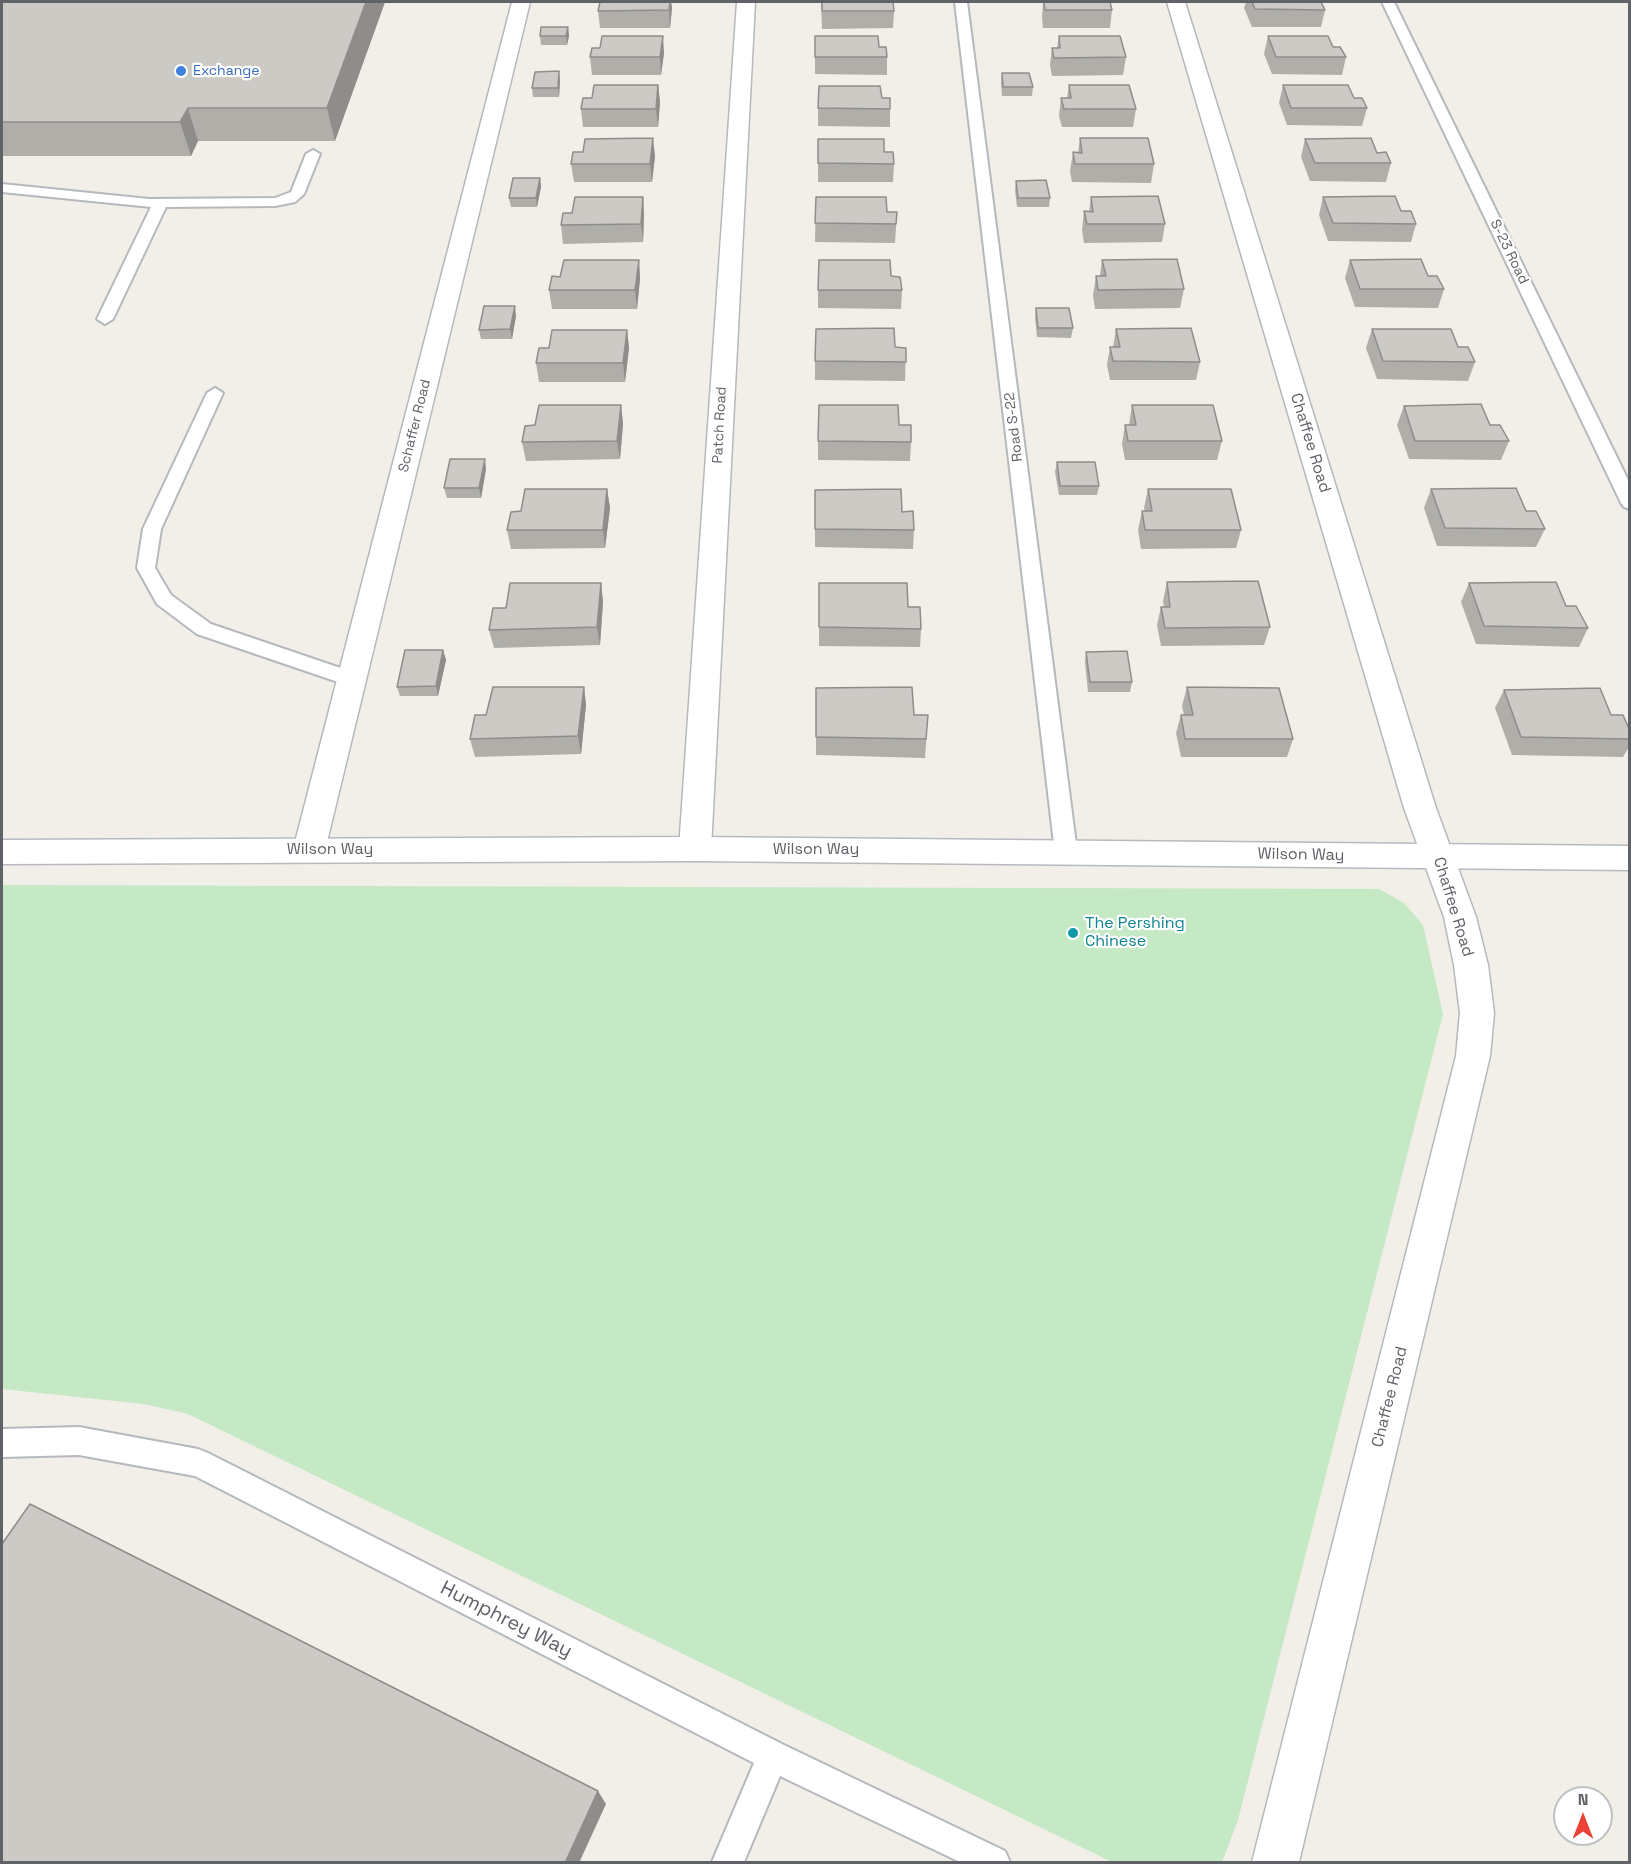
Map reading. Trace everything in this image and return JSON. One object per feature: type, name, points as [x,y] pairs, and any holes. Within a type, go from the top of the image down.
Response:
[{"type":"street","name":"Schaffer Road","points":[[309,850],[521,2]]},
{"type":"street","name":"Patch Road","points":[[695,849],[746,2]]},
{"type":"street","name":"Chaffee Road","points":[[1176,2],[1420,808],[1460,917],[1471,964],[1477,1013],[1473,1056],[1276,1863]]},
{"type":"street","name":"Wilson Way","points":[[2,852],[695,849],[1629,858]]},
{"type":"lane","name":"Road S-22","points":[[961,2],[1066,852]]},
{"type":"lane","name":"S-23 Road","points":[[1388,2],[1629,503]]},
{"type":"lane","points":[[2,188],[99,200],[249,204],[275,202],[290,199],[297,194],[313,154]]},
{"type":"lane","points":[[105,319],[161,203]]},
{"type":"lane","points":[[215,393],[152,529],[146,568],[164,599],[204,630],[351,679]]},
{"type":"lane","name":"Humphrey Way","points":[[2,1443],[79,1441],[198,1463],[773,1756],[994,1863]]},
{"type":"lane","points":[[728,1863],[773,1756]]},
{"type":"green space","points":[[2,885],[1379,889],[1404,903],[1423,925],[1443,1014],[1238,1820],[1222,1862],[1112,1862],[188,1414],[144,1404],[2,1389]]},
{"type":"building","name":"Exchange","points":[[2,2],[366,2],[327,108],[188,108],[180,122],[2,122]]},
{"type":"building","points":[[600,2],[670,2],[669,10],[598,11]]},
{"type":"building","points":[[822,2],[893,2],[894,11],[822,11]]},
{"type":"building","points":[[1044,2],[1110,2],[1112,10],[1045,10]]},
{"type":"building","points":[[1252,2],[1321,2],[1325,10],[1255,9]]},
{"type":"building","points":[[541,27],[568,27],[566,36],[540,36]]},
{"type":"building","points":[[602,36],[663,36],[660,57],[590,57],[592,48],[600,48]]},
{"type":"building","points":[[815,36],[878,36],[879,47],[886,47],[887,57],[815,57]]},
{"type":"building","points":[[1059,36],[1120,36],[1126,57],[1054,58],[1052,48],[1060,48]]},
{"type":"building","points":[[1268,36],[1328,36],[1333,47],[1340,47],[1346,57],[1276,57]]},
{"type":"building","points":[[559,71],[558,88],[532,88],[535,72]]},
{"type":"building","points":[[1002,73],[1029,73],[1033,87],[1003,87]]},
{"type":"building","points":[[594,85],[658,85],[656,109],[581,109],[583,98],[592,98]]},
{"type":"building","points":[[1069,85],[1129,85],[1136,109],[1064,109],[1061,98],[1071,98]]},
{"type":"building","points":[[1283,85],[1348,85],[1354,98],[1362,98],[1367,108],[1291,108]]},
{"type":"building","points":[[819,86],[880,86],[882,98],[890,98],[890,109],[818,108]]},
{"type":"building","points":[[653,138],[650,164],[571,164],[573,152],[583,152],[585,139]]},
{"type":"building","points":[[1080,138],[1148,138],[1154,164],[1075,164],[1073,152],[1082,153]]},
{"type":"building","points":[[1371,138],[1377,153],[1386,152],[1391,163],[1315,163],[1305,139]]},
{"type":"building","points":[[818,139],[884,139],[884,152],[893,152],[894,164],[818,163]]},
{"type":"building","points":[[513,178],[540,178],[536,198],[509,198]]},
{"type":"building","points":[[1046,180],[1050,198],[1018,198],[1016,181]]},
{"type":"building","points":[[1158,196],[1165,224],[1087,224],[1084,211],[1093,212],[1091,197]]},
{"type":"building","points":[[1395,196],[1401,211],[1411,211],[1416,224],[1333,223],[1323,197]]},
{"type":"building","points":[[575,197],[643,197],[641,224],[561,225],[563,213],[572,213]]},
{"type":"building","points":[[816,197],[886,197],[887,212],[897,212],[896,224],[815,223]]},
{"type":"building","points":[[1177,259],[1184,289],[1098,290],[1096,276],[1106,276],[1102,260]]},
{"type":"building","points":[[1421,259],[1428,276],[1437,276],[1444,289],[1360,289],[1350,260]]},
{"type":"building","points":[[564,260],[639,260],[635,290],[549,290],[552,276],[560,277]]},
{"type":"building","points":[[819,260],[890,260],[891,276],[900,277],[902,290],[818,290]]},
{"type":"building","points":[[484,306],[515,306],[510,329],[479,330]]},
{"type":"building","points":[[1036,308],[1069,308],[1073,328],[1038,328]]},
{"type":"building","points":[[894,328],[895,347],[906,348],[906,362],[815,361],[816,329]]},
{"type":"building","points":[[1191,328],[1200,362],[1113,361],[1110,347],[1120,347],[1116,329]]},
{"type":"building","points":[[1372,329],[1451,329],[1458,347],[1468,347],[1475,362],[1383,361]]},
{"type":"building","points":[[552,330],[627,330],[623,363],[536,363],[539,348],[549,348]]},
{"type":"building","points":[[1481,404],[1490,425],[1500,425],[1509,441],[1415,441],[1404,406]]},
{"type":"building","points":[[539,405],[621,405],[617,441],[522,442],[525,426],[535,425]]},
{"type":"building","points":[[819,405],[898,405],[899,425],[911,425],[911,442],[818,441]]},
{"type":"building","points":[[1132,405],[1213,405],[1222,441],[1128,441],[1125,425],[1136,425]]},
{"type":"building","points":[[450,459],[485,459],[479,488],[444,488]]},
{"type":"building","points":[[1057,462],[1095,462],[1099,486],[1060,486]]},
{"type":"building","points":[[1516,488],[1526,511],[1536,511],[1545,529],[1445,528],[1431,489]]},
{"type":"building","points":[[525,489],[607,489],[603,530],[507,530],[511,512],[521,511]]},
{"type":"building","points":[[901,489],[902,512],[913,511],[914,530],[815,529],[815,490]]},
{"type":"building","points":[[1148,489],[1231,489],[1241,530],[1145,530],[1142,511],[1152,511]]},
{"type":"building","points":[[1258,581],[1270,627],[1165,628],[1161,607],[1170,607],[1167,582]]},
{"type":"building","points":[[1556,582],[1566,606],[1576,606],[1588,628],[1484,626],[1469,583]]},
{"type":"building","points":[[510,583],[601,583],[597,627],[489,630],[493,608],[506,608]]},
{"type":"building","points":[[819,583],[907,583],[908,607],[920,607],[921,629],[819,627]]},
{"type":"building","points":[[405,650],[443,650],[436,686],[397,687]]},
{"type":"building","points":[[1127,651],[1132,682],[1090,682],[1086,652]]},
{"type":"building","points":[[493,687],[584,687],[578,736],[470,739],[475,715],[486,715]]},
{"type":"building","points":[[912,687],[914,715],[928,715],[926,739],[816,737],[816,688]]},
{"type":"building","points":[[1187,687],[1279,688],[1293,739],[1185,739],[1181,715],[1193,715]]},
{"type":"building","points":[[1600,688],[1611,715],[1623,715],[1629,729],[1629,739],[1521,737],[1504,690]]},
{"type":"building","points":[[30,1504],[598,1791],[565,1863],[2,1863],[2,1544]]},
{"type":"place","name":"Exchange","points":[[181,71]]},
{"type":"place","name":"The Pershing Chinese","points":[[1073,933]]}]
